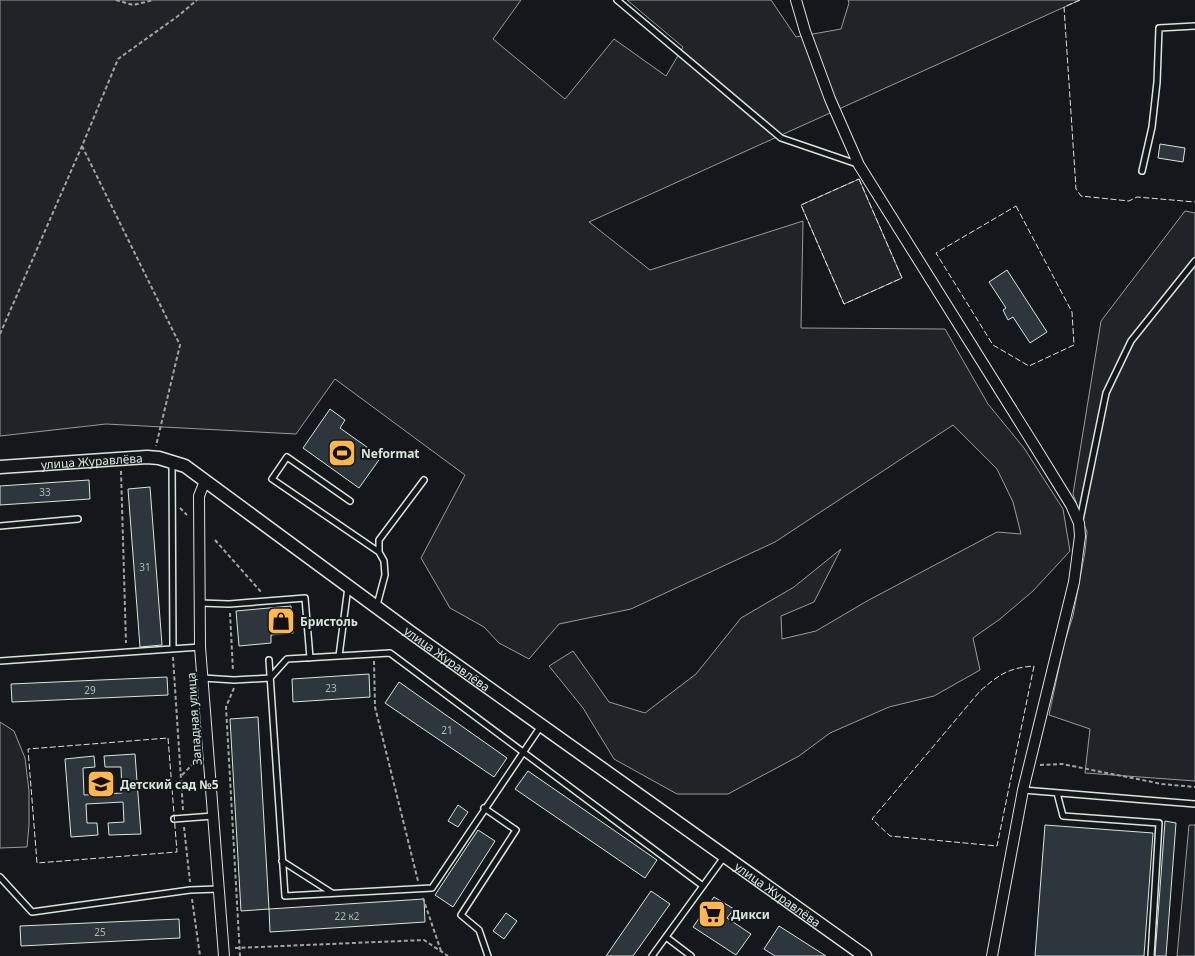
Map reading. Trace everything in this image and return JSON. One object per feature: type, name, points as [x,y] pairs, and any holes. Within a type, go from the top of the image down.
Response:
[{"type":"street","points":[[796,0],[805,31],[830,99],[859,165],[1039,452],[1071,505],[1079,523],[1080,536],[1074,582],[1024,790],[992,956]]},
{"type":"street","name":"улица Журавлёва","points":[[0,467],[131,458],[153,458],[185,466],[348,587],[865,956]]},
{"type":"street","name":"Западная улица","points":[[205,481],[199,496],[200,647],[224,952]]},
{"type":"lane","points":[[617,0],[781,138],[859,165]]},
{"type":"lane","points":[[1142,171],[1152,127],[1157,82],[1159,28],[1195,26]]},
{"type":"lane","points":[[1079,523],[1106,392],[1131,341],[1195,261]]},
{"type":"lane","points":[[350,501],[287,457],[272,479],[380,552]]},
{"type":"lane","points":[[172,462],[173,649]]},
{"type":"lane","points":[[377,607],[385,575],[379,540],[424,480]]},
{"type":"lane","points":[[0,526],[78,519]]},
{"type":"lane","points":[[339,656],[348,587]]},
{"type":"lane","points":[[199,603],[229,604],[304,598],[310,658]]},
{"type":"lane","points":[[0,661],[200,647]]},
{"type":"lane","points":[[203,678],[234,680],[270,678],[287,659],[390,653],[703,886]]},
{"type":"lane","points":[[269,660],[284,896],[432,888],[484,808],[541,726]]},
{"type":"lane","points":[[1024,790],[1195,804]]},
{"type":"lane","points":[[1058,793],[1063,816],[1159,823],[1151,956]]},
{"type":"lane","points":[[484,808],[516,830],[461,915],[479,930],[488,956]]},
{"type":"lane","points":[[174,819],[213,816]]},
{"type":"lane","points":[[652,956],[725,857]]},
{"type":"lane","points":[[282,861],[332,893]]},
{"type":"lane","points":[[0,877],[32,912],[190,890],[218,889]]},
{"type":"lane","points":[[666,937],[692,956]]},
{"type":"path","points":[[116,0],[132,5],[154,0]]},
{"type":"path","points":[[0,334],[118,59],[197,0]]},
{"type":"path","points":[[82,146],[180,345],[153,458]]},
{"type":"path","points":[[121,468],[126,653]]},
{"type":"path","points":[[215,540],[270,601]]},
{"type":"path","points":[[229,604],[234,691],[226,707],[240,956]]},
{"type":"path","points":[[173,649],[183,818],[190,890],[200,956]]},
{"type":"path","points":[[374,654],[375,707],[420,888],[441,952]]},
{"type":"path","points":[[181,776],[208,748]]},
{"type":"path","points":[[1030,765],[1062,764],[1162,784],[1195,787]]},
{"type":"path","points":[[224,952],[239,948],[424,940],[448,956]]},
{"type":"shaded area","points":[[0,0],[521,0],[493,39],[565,99],[614,39],[666,76],[683,47],[627,0],[771,0],[796,37],[841,29],[849,3],[848,0],[1080,0],[589,222],[650,270],[803,221],[801,328],[945,329],[988,404],[1024,448],[1063,509],[1070,551],[1033,591],[1000,619],[973,638],[980,670],[934,696],[889,707],[830,733],[799,756],[728,794],[677,794],[614,759],[583,708],[549,666],[573,651],[609,702],[645,713],[696,674],[741,618],[794,587],[841,549],[814,602],[781,616],[782,639],[816,631],[867,601],[997,532],[1021,534],[1013,502],[997,469],[953,425],[775,542],[631,609],[559,624],[529,659],[499,643],[484,627],[450,608],[421,558],[465,475],[335,379],[296,434],[106,424],[0,436]]},
{"type":"shaded area","points":[[859,179],[902,278],[844,304],[801,205]]},
{"type":"shaded area","points":[[1185,211],[1195,213],[1195,781],[1085,773],[1090,729],[1049,715],[1064,644],[1073,616],[1085,552],[1087,532],[1073,494],[1101,321]]},
{"type":"shaded area","points":[[0,722],[14,731],[25,758],[29,791],[27,847],[0,848]]},
{"type":"shaded area","points":[[1189,825],[1195,825],[1195,956],[1177,956]]},
{"type":"building","points":[[1160,144],[1185,148],[1183,162],[1158,158]]},
{"type":"building","points":[[1007,270],[1047,332],[1030,343],[1013,317],[1008,320],[1003,310],[1006,308],[989,282]]},
{"type":"building","name":"Neformat","points":[[330,409],[345,420],[340,428],[381,457],[359,488],[303,448]]},
{"type":"building","points":[[89,480],[90,499],[0,505],[0,486]]},
{"type":"building","points":[[150,487],[162,645],[140,647],[128,489]]},
{"type":"building","points":[[291,606],[293,633],[271,635],[271,643],[239,646],[236,611]]},
{"type":"building","points":[[369,674],[370,697],[293,702],[292,679]]},
{"type":"building","points":[[167,677],[168,695],[12,702],[11,684]]},
{"type":"building","points":[[399,682],[507,758],[494,777],[385,703]]},
{"type":"building","points":[[258,717],[269,909],[241,911],[230,719]]},
{"type":"building","points":[[135,754],[141,834],[109,835],[108,823],[124,822],[123,802],[86,804],[87,823],[97,823],[98,835],[71,837],[65,759],[94,756],[95,767],[83,768],[84,795],[122,793],[121,767],[105,767],[104,756]]},
{"type":"building","points":[[528,771],[657,860],[645,878],[515,789]]},
{"type":"building","points":[[458,805],[468,812],[458,827],[448,821]]},
{"type":"building","points":[[1165,821],[1176,823],[1166,956],[1155,956]]},
{"type":"building","points":[[1045,825],[1153,833],[1144,956],[1035,956]]},
{"type":"building","points":[[478,830],[495,841],[453,907],[435,895]]},
{"type":"building","points":[[651,891],[670,904],[633,956],[606,956]]},
{"type":"building","points":[[714,897],[734,909],[727,918],[751,934],[736,955],[693,927]]},
{"type":"building","points":[[424,899],[425,922],[270,932],[269,909]]},
{"type":"building","points":[[506,913],[517,921],[504,939],[493,931]]},
{"type":"building","points":[[179,919],[180,938],[21,946],[20,926]]},
{"type":"building","points":[[779,926],[826,956],[775,956],[764,949]]},
{"type":"fence","points":[[1080,0],[1064,7],[1076,189],[1081,196],[1129,201],[1137,197],[1195,202]]},
{"type":"fence","points":[[859,179],[902,278],[844,304],[801,205],[859,179]]},
{"type":"fence","points":[[1016,206],[1072,312],[1074,345],[1029,366],[993,345],[936,253],[1016,206]]},
{"type":"fence","points":[[1034,666],[997,846],[890,836],[872,819],[980,691],[993,680],[1011,670],[1034,666]]},
{"type":"fence","points":[[168,738],[177,852],[37,863],[28,749],[168,738]]},
{"type":"place","name":"Neformat","points":[[342,453]]},
{"type":"place","name":"Бристоль","points":[[281,621]]},
{"type":"place","name":"Детский сад №5","points":[[101,784]]},
{"type":"place","name":"Дикси","points":[[712,914]]}]
